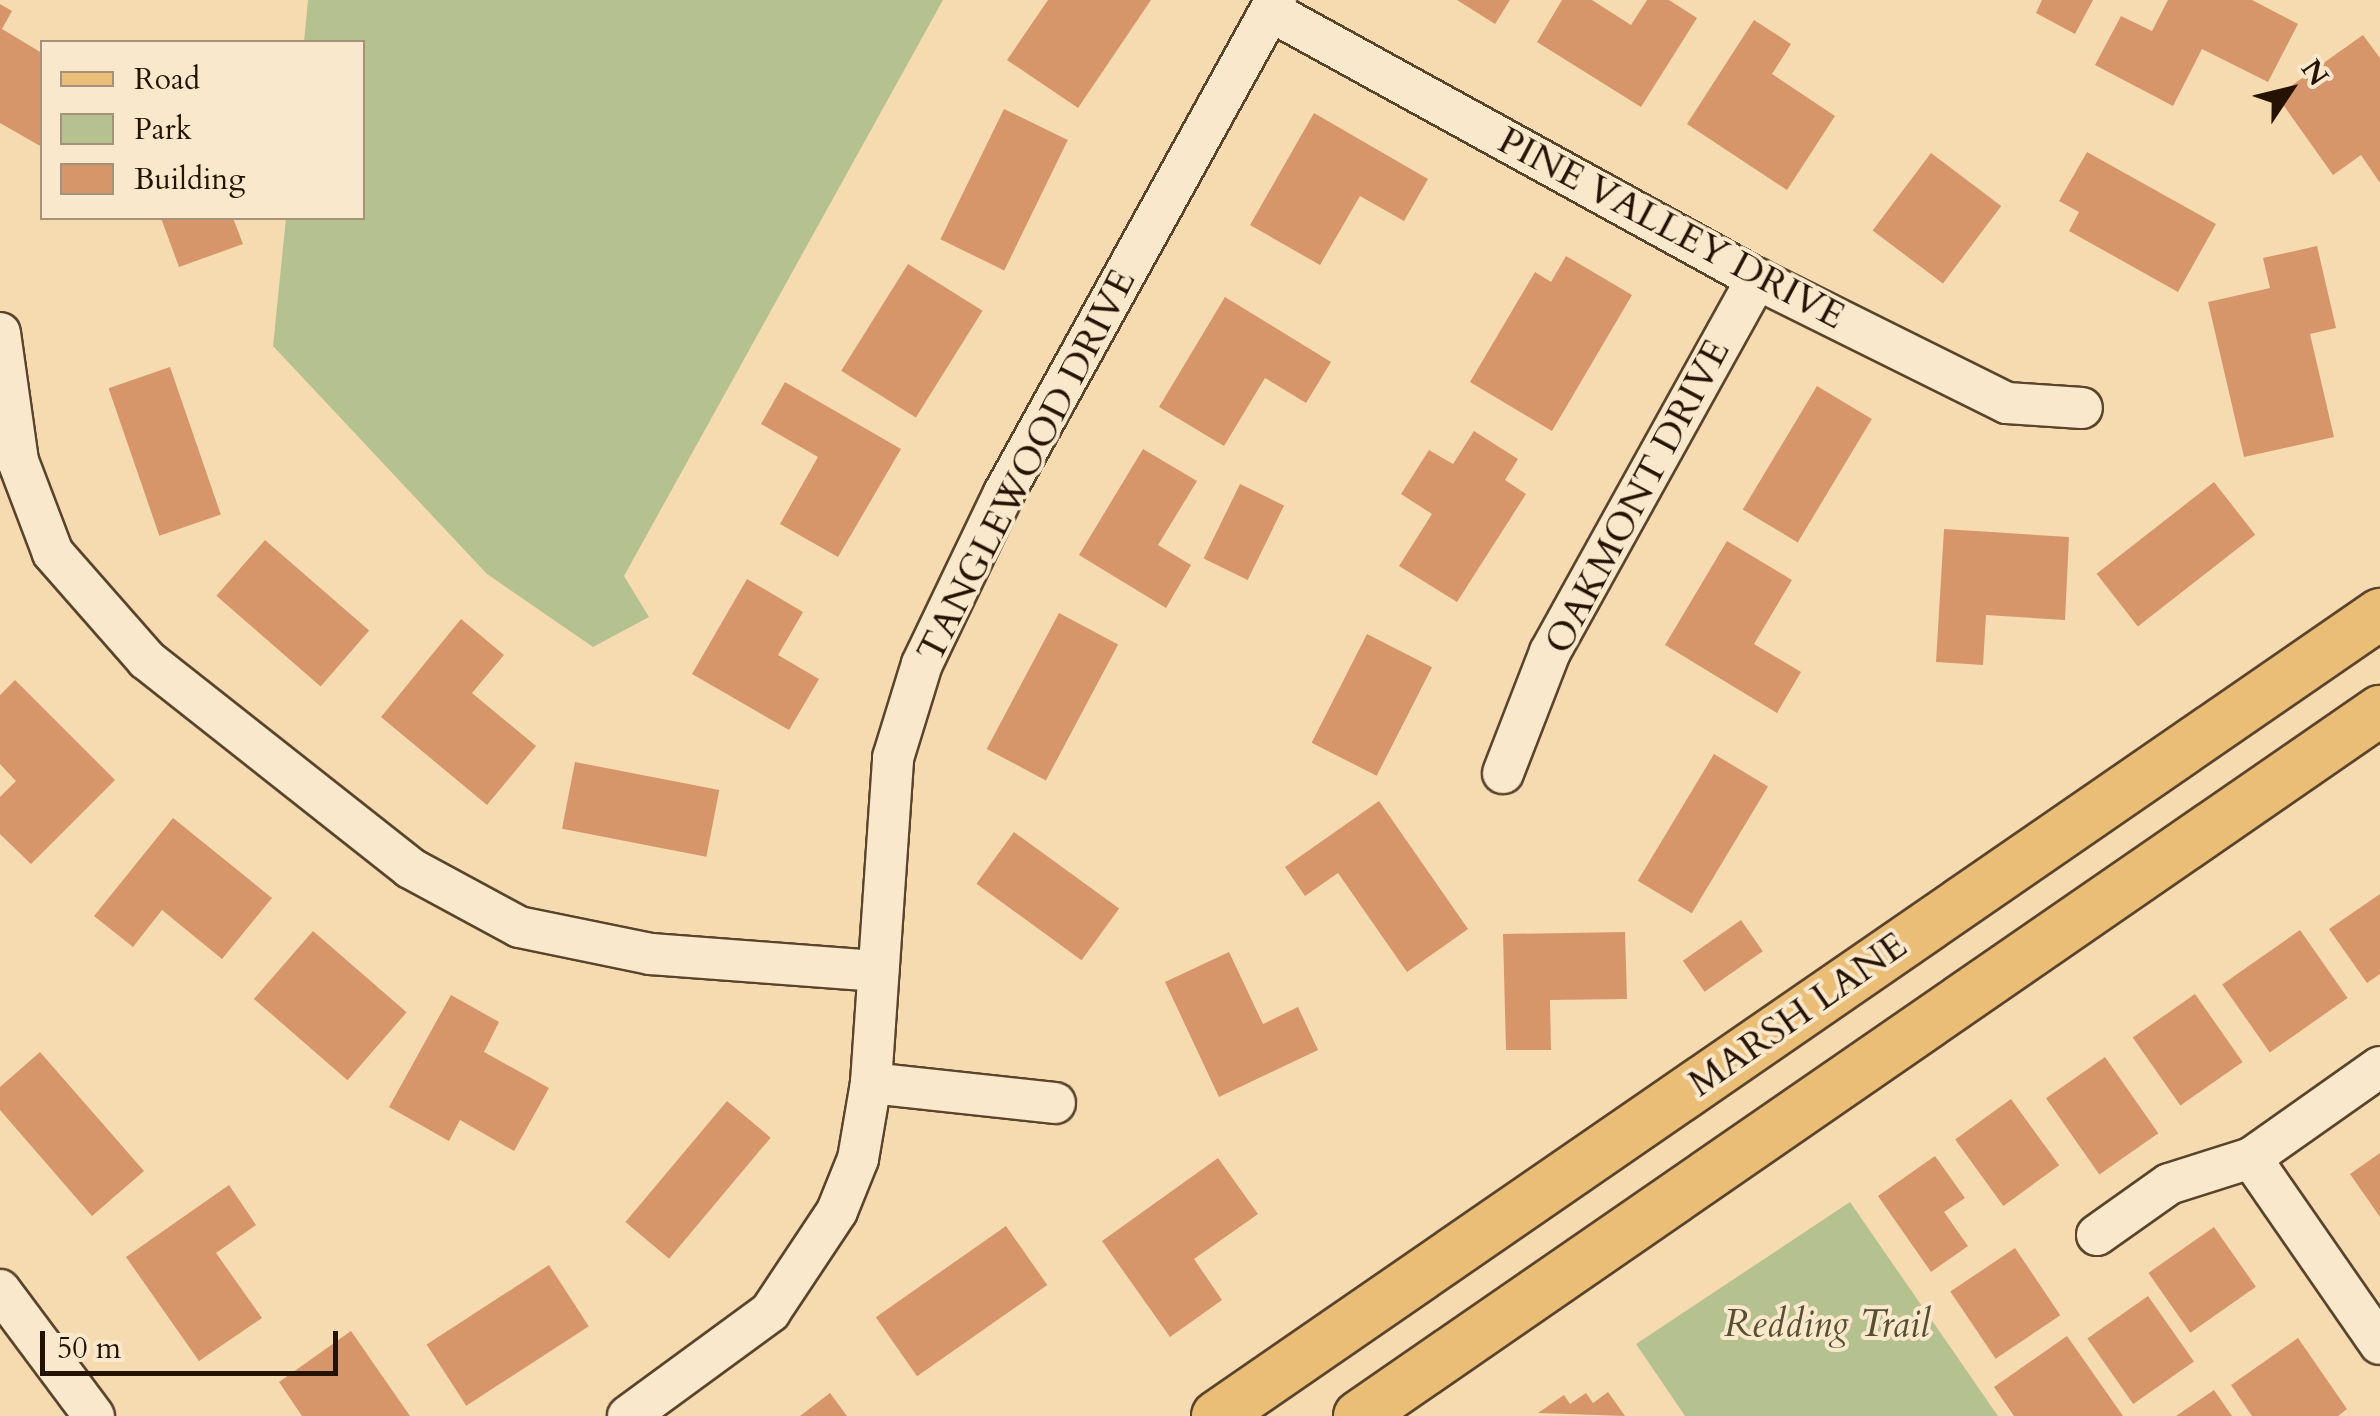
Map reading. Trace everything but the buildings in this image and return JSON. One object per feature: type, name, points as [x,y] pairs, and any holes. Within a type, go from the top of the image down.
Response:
[{"type":"main road","name":"MARSH LANE","points":[[1217,1416],[2380,614]]},
{"type":"main road","points":[[1359,1416],[2380,712]]},
{"type":"street","name":"PINE VALLEY DRIVE","points":[[1274,6],[1757,279],[2007,404],[2082,408]]},
{"type":"street","name":"TANGLEWOOD DRIVE","points":[[628,1416],[770,1312],[838,1212],[858,1159],[871,1083],[894,758],[946,606],[1274,6]]},
{"type":"street","name":"OAKMONT DRIVE","points":[[1503,772],[1550,652],[1757,279]]},
{"type":"street","points":[[0,333],[18,461],[53,553],[147,660],[410,868],[519,927],[651,954],[878,971]]},
{"type":"street","points":[[2097,1235],[2169,1184],[2251,1158],[2380,1067]]},
{"type":"street","points":[[871,1083],[1055,1103]]},
{"type":"street","points":[[2251,1158],[2378,1336]]},
{"type":"street","points":[[0,1290],[94,1416]]},
{"type":"green space","points":[[308,0],[943,0],[624,576],[649,617],[593,647],[487,574],[273,346],[286,220],[365,220],[365,40],[304,40]]},
{"type":"green space","name":"Redding Trail","points":[[1850,1202],[1998,1416],[1685,1416],[1636,1344]]}]
